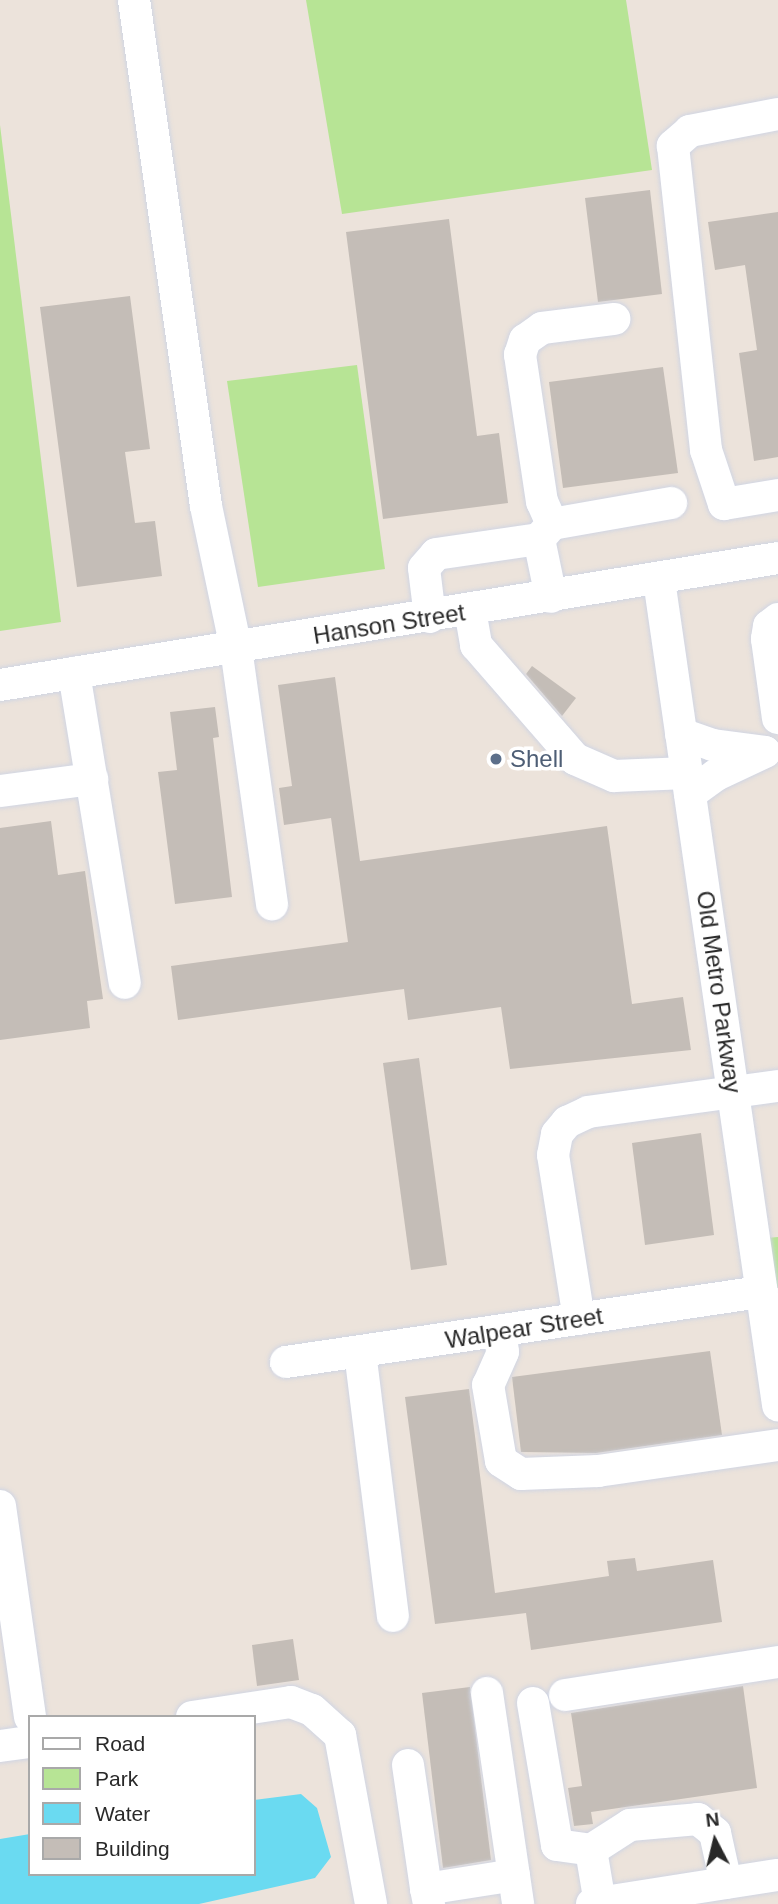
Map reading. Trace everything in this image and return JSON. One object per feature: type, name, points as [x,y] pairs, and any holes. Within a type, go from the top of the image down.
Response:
[{"type":"street","points":[[134,0],[206,506],[236,648],[272,904]]},
{"type":"street","points":[[778,114],[690,131],[673,146],[706,450],[724,504],[778,495]]},
{"type":"street","points":[[551,597],[542,502],[520,355],[525,340],[542,328],[614,319]]},
{"type":"street","points":[[430,617],[424,568],[436,554],[671,503]]},
{"type":"street","name":"Hanson Street","points":[[0,685],[659,580],[778,558]]},
{"type":"street","name":"Old Metro Parkway","points":[[659,580],[778,1405]]},
{"type":"street","points":[[470,610],[476,645],[575,759],[614,776],[689,784],[716,775],[772,743]]},
{"type":"street","points":[[778,620],[769,626],[767,639],[776,681],[778,718]]},
{"type":"street","points":[[74,673],[125,983]]},
{"type":"street","points":[[681,734],[713,745],[772,743]]},
{"type":"street","points":[[0,791],[92,779]]},
{"type":"street","points":[[579,1319],[554,1155],[557,1134],[567,1122],[588,1112],[778,1086]]},
{"type":"street","name":"Walpear Street","points":[[286,1362],[762,1292]]},
{"type":"street","points":[[501,1331],[503,1352],[488,1385],[501,1461],[522,1474],[598,1471],[778,1444]]},
{"type":"street","points":[[360,1352],[393,1616]]},
{"type":"street","points":[[0,1506],[30,1715]]},
{"type":"street","points":[[565,1695],[778,1661]]},
{"type":"street","points":[[408,1765],[428,1897],[516,1889],[487,1693]]},
{"type":"street","points":[[205,1715],[291,1702],[312,1710],[340,1735],[371,1904]]},
{"type":"street","points":[[533,1703],[557,1844],[591,1850],[630,1825],[698,1819],[715,1833],[726,1883]]},
{"type":"street","points":[[0,1746],[28,1742]]},
{"type":"street","points":[[591,1850],[596,1903],[778,1875]]},
{"type":"green space","points":[[306,0],[626,0],[652,170],[342,214]]},
{"type":"green space","points":[[0,125],[61,622],[0,631]]},
{"type":"green space","points":[[357,365],[385,569],[258,587],[227,381]]},
{"type":"green space","points":[[778,1237],[778,1323],[766,1238]]},
{"type":"water","points":[[301,1794],[317,1808],[331,1857],[315,1878],[199,1904],[0,1904],[0,1839],[28,1834],[28,1876],[256,1876],[256,1800]]},
{"type":"building","points":[[650,190],[662,294],[598,302],[585,198]]},
{"type":"building","points":[[778,212],[778,457],[754,461],[739,353],[757,350],[745,265],[715,270],[708,222]]},
{"type":"building","points":[[449,219],[477,436],[499,433],[508,503],[383,519],[346,232]]},
{"type":"building","points":[[130,296],[150,449],[125,452],[135,523],[155,521],[162,576],[77,587],[40,307]]},
{"type":"building","points":[[663,367],[678,473],[563,488],[549,382]]},
{"type":"building","points":[[532,666],[576,698],[562,716],[526,674]]},
{"type":"building","points":[[335,677],[360,861],[607,826],[632,1004],[683,997],[691,1050],[510,1069],[501,1007],[408,1020],[404,989],[178,1020],[171,966],[348,942],[331,818],[284,825],[279,788],[292,786],[278,685]]},
{"type":"building","points":[[215,707],[219,737],[213,738],[232,897],[175,904],[158,772],[177,770],[170,712]]},
{"type":"building","points":[[51,821],[58,875],[85,871],[103,999],[87,1001],[90,1028],[0,1040],[0,828]]},
{"type":"building","points":[[419,1058],[447,1265],[411,1270],[383,1063]]},
{"type":"building","points":[[701,1133],[714,1235],[645,1245],[632,1143]]},
{"type":"building","points":[[710,1351],[722,1435],[596,1453],[521,1452],[512,1377]]},
{"type":"building","points":[[469,1389],[495,1593],[609,1576],[607,1561],[635,1558],[637,1571],[713,1560],[722,1622],[531,1650],[526,1613],[435,1624],[405,1397]]},
{"type":"building","points":[[293,1639],[299,1680],[257,1686],[252,1645]]},
{"type":"building","points":[[743,1686],[757,1788],[591,1812],[593,1824],[574,1826],[568,1788],[582,1786],[571,1713]]},
{"type":"building","points":[[470,1687],[491,1860],[443,1868],[422,1693]]},
{"type":"place","name":"Shell","points":[[496,759]]}]
